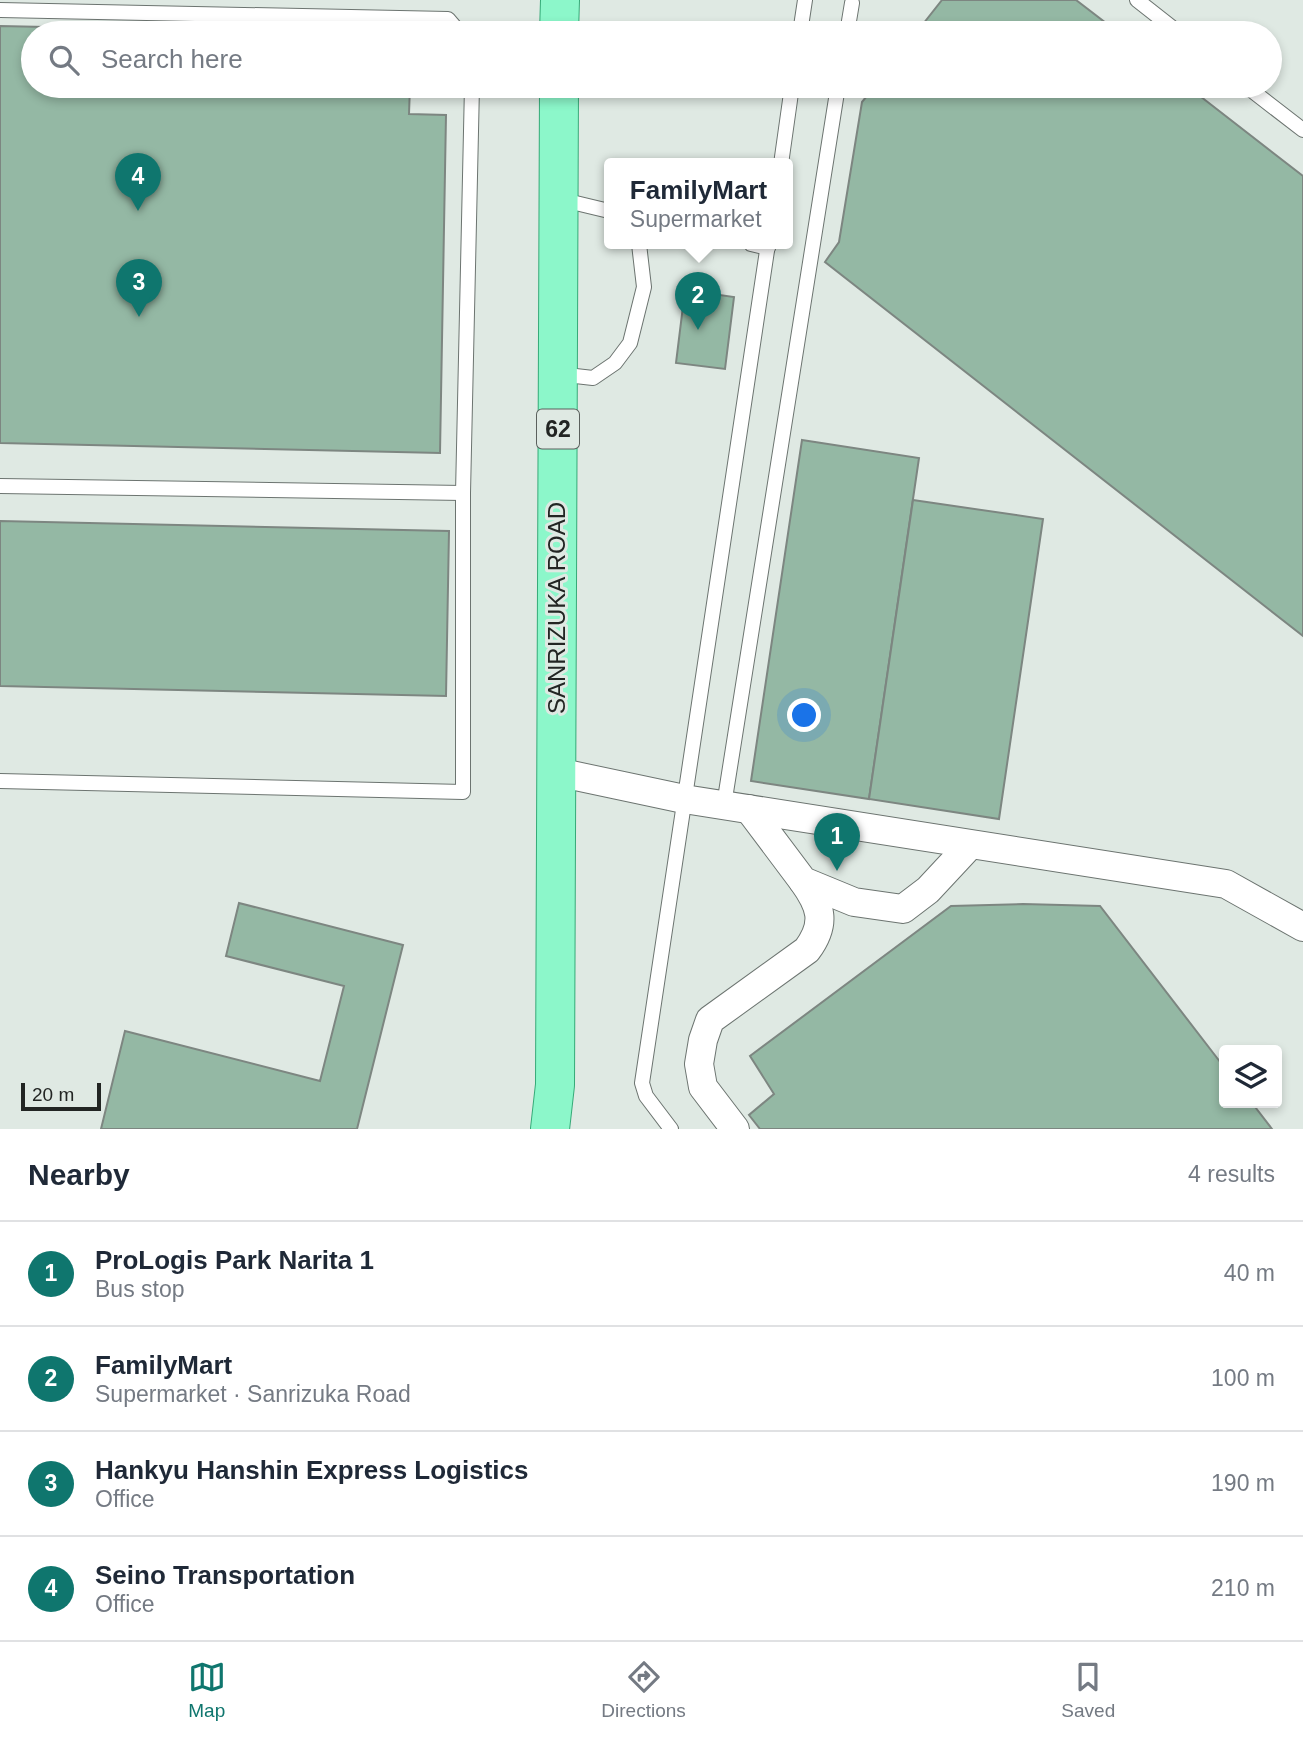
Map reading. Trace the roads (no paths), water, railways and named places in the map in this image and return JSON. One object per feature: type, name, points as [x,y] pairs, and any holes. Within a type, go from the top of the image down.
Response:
[{"type":"main road","points":[[559,21],[560,0]]},
{"type":"main road","name":"SANRIZUKA ROAD","points":[[550,1129],[555,1085],[559,98]]},
{"type":"street","points":[[556,772],[684,799],[969,846],[1226,884],[1303,927]]},
{"type":"street","points":[[735,1129],[704,1087],[699,1063],[710,1020],[807,950],[815,939],[820,923],[817,901],[803,881],[737,807]]},
{"type":"street","points":[[803,881],[854,902],[903,909],[928,890],[969,846]]},
{"type":"lane","points":[[802,21],[805,0]]},
{"type":"lane","points":[[1137,0],[1164,21]]},
{"type":"lane","points":[[849,21],[852,3]]},
{"type":"lane","points":[[0,10],[450,21]]},
{"type":"lane","points":[[0,781],[463,792],[463,493],[472,98]]},
{"type":"lane","points":[[781,158],[790,98]]},
{"type":"lane","points":[[737,807],[836,98]]},
{"type":"lane","points":[[1262,98],[1303,130]]},
{"type":"lane","points":[[559,199],[604,210]]},
{"type":"lane","points":[[558,374],[593,378],[615,363],[630,343],[644,287],[640,249]]},
{"type":"lane","points":[[671,1129],[646,1096],[642,1083],[768,249]]},
{"type":"lane","points":[[0,486],[463,493]]},
{"type":"place","name":"Seino Transportation","points":[[138,211]]},
{"type":"place","name":"Hankyu Hanshin Express Logistics","points":[[139,317]]},
{"type":"place","name":"FamilyMart","points":[[698,330]]},
{"type":"place","name":"ProLogis Park Narita 1","points":[[837,871]]}]
